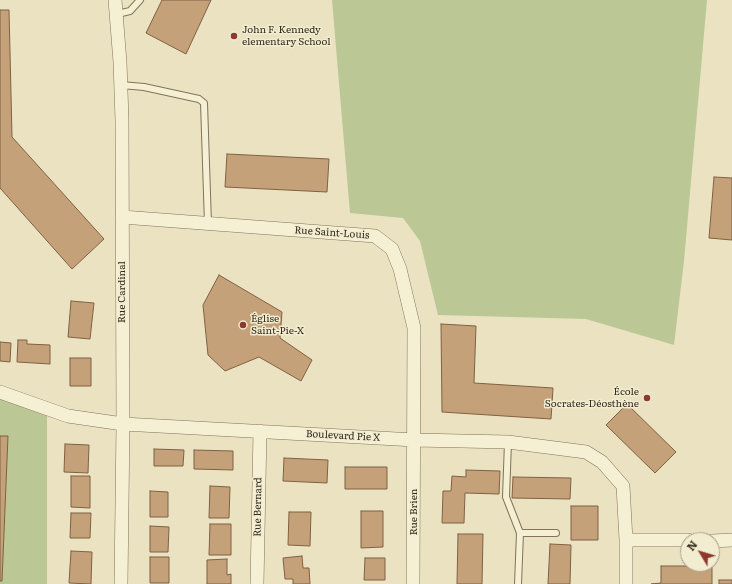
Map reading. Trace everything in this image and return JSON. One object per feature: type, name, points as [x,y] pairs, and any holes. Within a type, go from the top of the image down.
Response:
[{"type":"street","name":"Rue Cardinal","points":[[115,0],[121,85],[123,424],[121,584]]},
{"type":"street","name":"Rue Saint-Louis","points":[[122,217],[208,225],[375,236],[392,250],[400,269],[414,328],[415,440]]},
{"type":"street","name":"Boulevard Pie X","points":[[0,392],[68,416],[123,424],[415,440],[508,442],[586,452],[602,462],[624,486],[626,584]]},
{"type":"street","name":"Rue Bernard","points":[[257,584],[260,431]]},
{"type":"street","name":"Rue Brien","points":[[413,584],[415,440]]},
{"type":"street","points":[[626,540],[680,540]]},
{"type":"street","points":[[720,541],[732,540]]},
{"type":"lane","points":[[117,14],[130,11],[140,0]]},
{"type":"lane","points":[[121,85],[144,87],[198,99],[204,103],[208,225]]},
{"type":"lane","points":[[508,442],[506,497],[520,533],[518,584]]},
{"type":"lane","points":[[520,533],[556,533]]},
{"type":"green space","points":[[332,0],[707,0],[684,261],[674,345],[586,319],[438,315],[420,241],[403,218],[350,213]]},
{"type":"green space","points":[[0,392],[47,409],[47,584],[0,584]]},
{"type":"building","points":[[162,0],[211,0],[186,54],[146,33]]},
{"type":"building","points":[[0,10],[9,10],[12,137],[104,239],[72,269],[0,188]]},
{"type":"building","points":[[227,154],[329,159],[327,192],[225,187]]},
{"type":"building","points":[[714,177],[732,178],[732,240],[709,238]]},
{"type":"building","name":"Église Saint-Pie-X","points":[[219,275],[282,312],[280,338],[312,360],[301,381],[259,357],[225,371],[208,355],[203,305]]},
{"type":"building","points":[[71,301],[94,303],[90,339],[68,337]]},
{"type":"building","points":[[441,324],[476,326],[474,383],[553,388],[551,419],[442,412]]},
{"type":"building","points":[[18,340],[27,340],[27,344],[50,345],[50,364],[17,362]]},
{"type":"building","points":[[0,342],[11,343],[10,362],[0,361]]},
{"type":"building","points":[[70,358],[91,358],[91,386],[70,386]]},
{"type":"building","points":[[627,404],[676,452],[655,473],[606,425]]},
{"type":"building","points":[[0,436],[8,436],[2,581],[0,581]]},
{"type":"building","points":[[65,444],[89,445],[88,473],[64,472]]},
{"type":"building","points":[[154,449],[184,450],[183,466],[154,466]]},
{"type":"building","points":[[194,450],[233,451],[233,470],[194,469]]},
{"type":"building","points":[[284,458],[328,460],[327,483],[283,481]]},
{"type":"building","points":[[345,467],[387,467],[387,489],[345,489]]},
{"type":"building","points":[[466,470],[500,471],[499,494],[465,493],[464,523],[442,523],[443,491],[451,491],[452,476],[466,477]]},
{"type":"building","points":[[71,476],[90,476],[90,508],[71,507]]},
{"type":"building","points":[[513,477],[571,478],[570,499],[512,498]]},
{"type":"building","points":[[210,486],[230,487],[229,518],[209,518]]},
{"type":"building","points":[[150,491],[168,492],[168,517],[150,517]]},
{"type":"building","points":[[571,506],[598,506],[598,540],[571,540]]},
{"type":"building","points":[[361,511],[383,511],[383,547],[361,548]]},
{"type":"building","points":[[289,512],[311,512],[310,546],[288,545]]},
{"type":"building","points":[[71,513],[91,513],[90,538],[70,538]]},
{"type":"building","points":[[210,524],[231,524],[231,555],[209,555]]},
{"type":"building","points":[[150,526],[169,527],[168,552],[150,552]]},
{"type":"building","points":[[458,534],[483,534],[482,584],[457,584]]},
{"type":"building","points":[[550,544],[571,545],[570,584],[548,584]]},
{"type":"building","points":[[71,551],[92,552],[91,584],[69,583]]},
{"type":"building","points":[[302,556],[303,568],[309,568],[310,584],[293,584],[293,579],[285,579],[283,558]]},
{"type":"building","points":[[150,557],[169,557],[169,583],[150,583]]},
{"type":"building","points":[[365,558],[385,558],[385,580],[364,580]]},
{"type":"building","points":[[227,559],[227,575],[231,574],[231,584],[207,584],[207,560]]},
{"type":"building","points":[[661,566],[680,566],[680,572],[712,572],[712,584],[651,584],[661,583]]},
{"type":"building","points":[[719,580],[732,580],[732,584],[719,584]]},
{"type":"place","name":"John F. Kennedy elementary School","points":[[234,36]]},
{"type":"place","name":"Église Saint-Pie-X","points":[[243,325]]},
{"type":"place","name":"École Socrates-Déosthène","points":[[647,398]]}]
